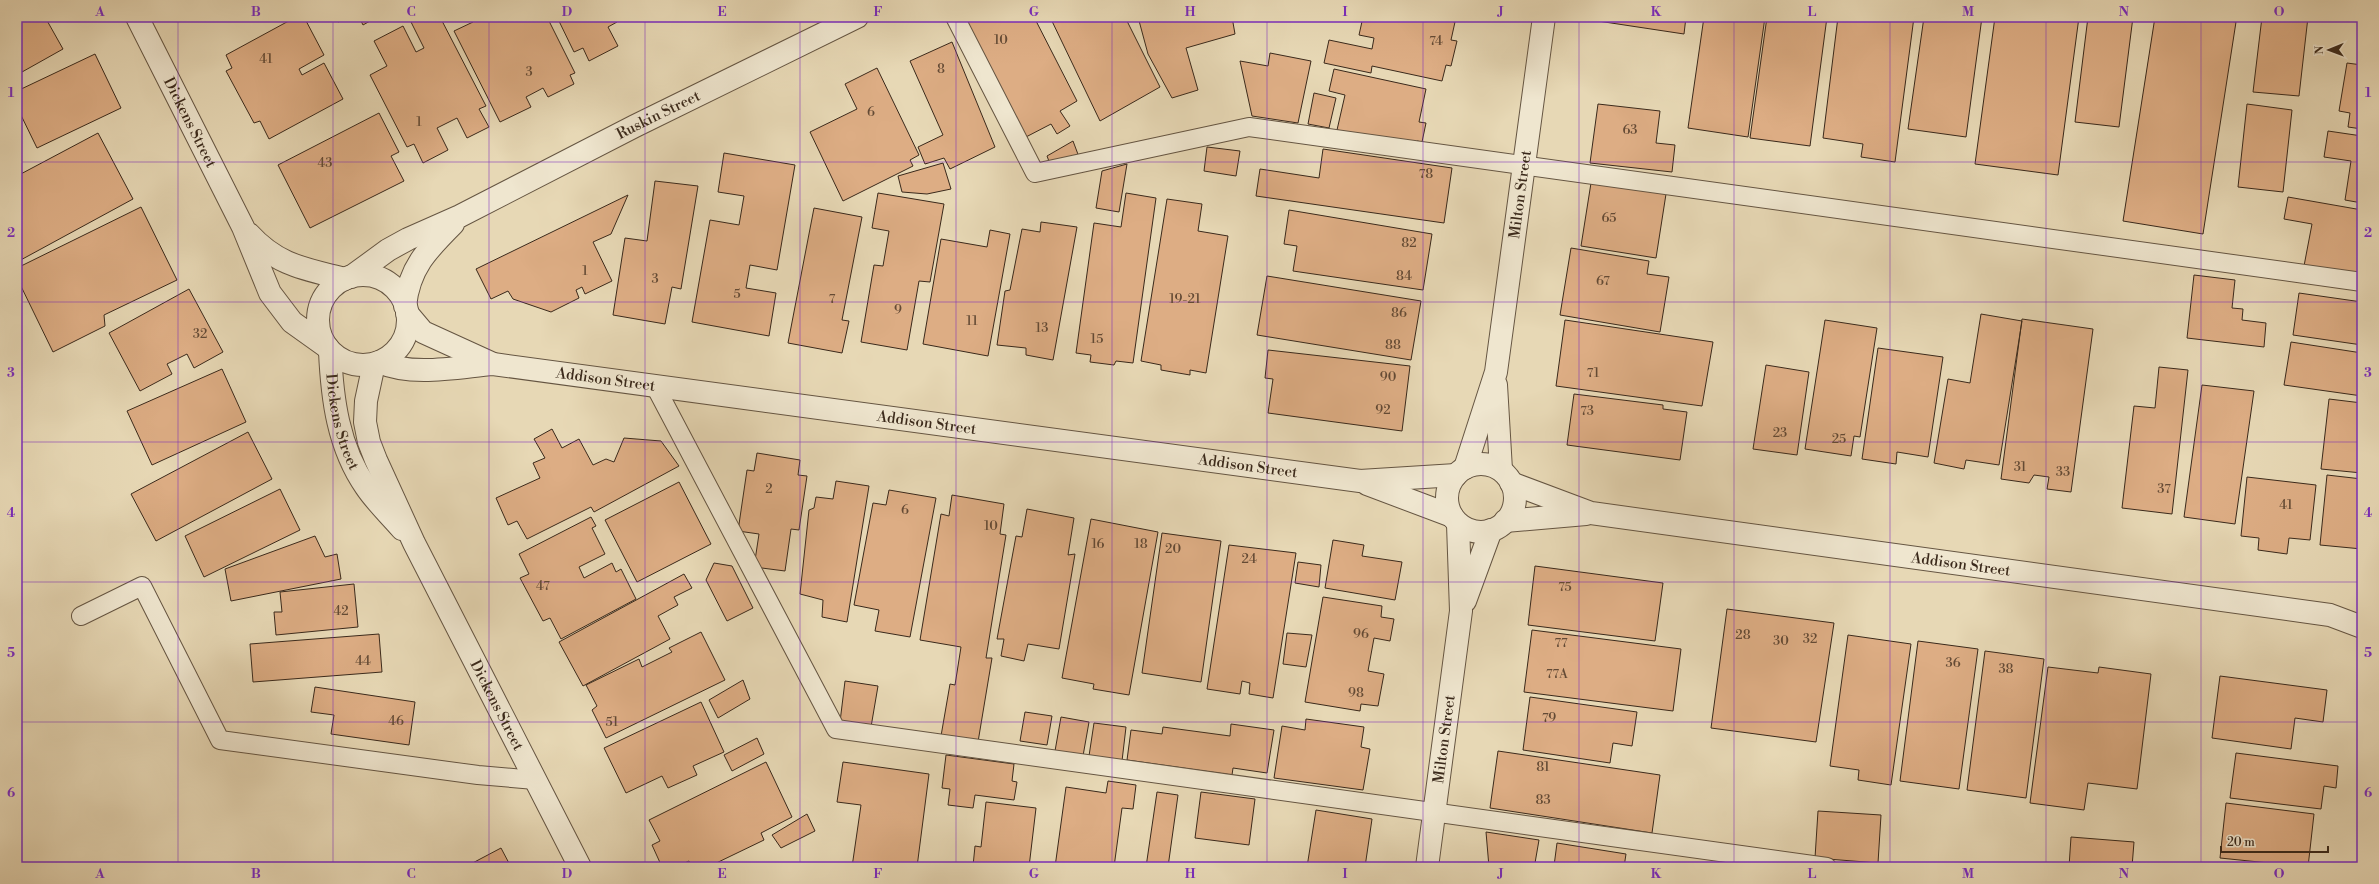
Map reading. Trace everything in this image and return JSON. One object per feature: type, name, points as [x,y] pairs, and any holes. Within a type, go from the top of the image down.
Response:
[{"type":"street","name":"Dickens Street","points":[[137,17],[243,227],[264,284],[275,302],[292,322],[328,349],[335,411],[348,452],[367,488],[414,543]]},
{"type":"street","name":"Ruskin Street","points":[[348,278],[398,244],[460,216],[642,122],[857,17]]},
{"type":"street","name":"Milton Street","points":[[1506,477],[1496,372],[1522,164],[1544,17]]},
{"type":"street","name":"Ruskin Street","points":[[406,310],[408,285],[417,265],[426,252],[460,216]]},
{"type":"street","name":"Dickens Street","points":[[243,227],[261,247],[275,258],[295,266],[348,278]]},
{"type":"street","points":[[368,276],[384,281],[397,291],[406,310],[408,322],[404,339],[394,353],[376,363],[366,366],[343,361],[328,349],[322,339],[318,322],[321,304],[331,289],[348,278],[368,276]]},
{"type":"street","name":"Addison Street","points":[[406,310],[423,332],[493,364]]},
{"type":"street","name":"Dickens Street","points":[[376,363],[366,401],[367,435],[414,543],[580,867]]},
{"type":"street","name":"Addison Street","points":[[376,363],[395,367],[420,369],[493,364],[1360,481],[1460,471]]},
{"type":"street","name":"Milton Street","points":[[1460,471],[1496,372]]},
{"type":"street","points":[[1483,464],[1506,477],[1514,503],[1498,526],[1480,532],[1469,530],[1455,520],[1447,495],[1450,484],[1460,471],[1483,464]]},
{"type":"street","name":"Addison Street","points":[[1506,477],[1591,513],[2330,615],[2362,627]]},
{"type":"street","name":"Addison Street","points":[[1360,481],[1455,520]]},
{"type":"street","name":"Addison Street","points":[[1498,526],[1591,513]]},
{"type":"street","name":"Milton Street","points":[[1427,867],[1461,611],[1455,520]]},
{"type":"street","name":"Milton Street","points":[[1461,611],[1498,526]]},
{"type":"street","name":"Addison Street","points":[[2330,615],[2362,611]]},
{"type":"lane","points":[[955,17],[1035,173],[1249,127],[2362,282]]},
{"type":"lane","points":[[655,386],[836,729],[1827,867]]},
{"type":"lane","points":[[80,616],[142,586],[220,740],[478,775],[535,780]]},
{"type":"building","points":[[17,17],[45,17],[63,49],[22,72],[17,63]]},
{"type":"building","points":[[296,17],[304,17],[324,55],[299,69],[302,75],[324,63],[343,99],[269,139],[260,121],[254,123],[226,71],[232,68],[226,55]]},
{"type":"building","points":[[335,17],[348,17],[338,22]]},
{"type":"building","points":[[351,17],[359,17],[353,21]]},
{"type":"building","points":[[359,17],[377,17],[363,25]]},
{"type":"building","points":[[420,17],[440,17],[486,106],[479,109],[489,127],[467,138],[457,118],[437,128],[448,150],[423,163],[414,144],[407,147],[370,75],[387,66],[374,41],[403,26],[416,52],[424,48],[411,22]]},
{"type":"building","points":[[470,17],[547,17],[575,73],[570,75],[574,84],[548,97],[543,88],[526,97],[531,107],[500,122],[454,31],[473,22]]},
{"type":"building","points":[[557,17],[614,17],[617,22],[608,27],[618,46],[589,61],[583,48],[574,52]]},
{"type":"building","points":[[968,17],[1034,17],[1077,101],[1060,111],[1070,126],[1057,134],[1051,124],[1024,138],[963,20]]},
{"type":"building","points":[[1050,17],[1125,17],[1160,87],[1100,121]]},
{"type":"building","points":[[1138,17],[1232,17],[1235,34],[1186,48],[1198,90],[1172,98],[1148,54]]},
{"type":"building","points":[[1363,17],[1430,17],[1455,22],[1451,40],[1457,41],[1451,66],[1446,65],[1442,81],[1372,66],[1371,73],[1324,63],[1329,40],[1372,49],[1374,38],[1359,35]]},
{"type":"building","points":[[1599,17],[1686,17],[1684,34],[1598,21]]},
{"type":"building","points":[[1704,17],[1765,17],[1748,137],[1688,128]]},
{"type":"building","points":[[1767,17],[1827,17],[1810,146],[1750,138]]},
{"type":"building","points":[[1838,17],[1914,17],[1895,162],[1861,157],[1863,144],[1823,138]]},
{"type":"building","points":[[1924,17],[1982,17],[1966,137],[1908,129]]},
{"type":"building","points":[[1995,17],[2079,17],[2058,175],[1975,164]]},
{"type":"building","points":[[2088,17],[2133,17],[2119,127],[2075,122]]},
{"type":"building","points":[[2155,17],[2204,17],[2236,22],[2203,234],[2123,221]]},
{"type":"building","points":[[2262,17],[2308,17],[2299,96],[2253,92]]},
{"type":"building","points":[[952,42],[995,147],[950,169],[944,158],[925,164],[918,147],[943,135],[910,61]]},
{"type":"building","points":[[1270,53],[1311,61],[1298,123],[1252,116],[1240,61],[1268,66]]},
{"type":"building","points":[[95,54],[121,108],[37,148],[17,107],[17,91]]},
{"type":"building","points":[[2347,63],[2362,65],[2362,129],[2348,127],[2350,113],[2339,111]]},
{"type":"building","points":[[877,68],[919,155],[910,160],[913,166],[843,201],[810,132],[857,109],[845,84]]},
{"type":"building","points":[[1334,69],[1426,89],[1419,122],[1426,123],[1422,142],[1417,141],[1416,146],[1337,130],[1345,95],[1329,91]]},
{"type":"building","points":[[1314,93],[1336,98],[1329,128],[1308,124]]},
{"type":"building","points":[[1598,104],[1660,111],[1656,143],[1675,145],[1672,172],[1590,163]]},
{"type":"building","points":[[2247,104],[2292,110],[2283,192],[2238,187]]},
{"type":"building","points":[[379,113],[399,152],[391,156],[404,181],[310,228],[278,165]]},
{"type":"building","points":[[2328,131],[2362,136],[2362,203],[2345,200],[2351,161],[2324,157]]},
{"type":"building","points":[[98,133],[133,199],[17,262],[17,176]]},
{"type":"building","points":[[1073,141],[1079,157],[1050,164],[1047,156]]},
{"type":"building","points":[[1207,147],[1240,151],[1236,176],[1204,171]]},
{"type":"building","points":[[1323,149],[1452,168],[1444,223],[1256,196],[1260,169],[1319,178]]},
{"type":"building","points":[[724,153],[795,165],[777,270],[750,265],[746,288],[776,293],[769,336],[692,322],[710,220],[739,225],[744,196],[718,192]]},
{"type":"building","points":[[943,163],[951,189],[927,194],[902,192],[898,176]]},
{"type":"building","points":[[1127,164],[1119,212],[1096,208],[1102,171]]},
{"type":"building","points":[[655,181],[698,186],[681,289],[672,287],[665,324],[613,315],[625,238],[647,241]]},
{"type":"building","points":[[1591,183],[1666,194],[1656,258],[1581,246]]},
{"type":"building","points":[[878,193],[944,204],[930,282],[919,281],[907,350],[861,342],[874,265],[883,266],[889,231],[872,228]]},
{"type":"building","points":[[1126,193],[1156,198],[1133,363],[1116,361],[1114,365],[1090,362],[1091,355],[1076,353],[1094,223],[1121,227]]},
{"type":"building","points":[[628,195],[611,234],[593,242],[612,281],[585,294],[582,287],[576,290],[579,298],[551,312],[513,299],[508,291],[491,299],[476,269]]},
{"type":"building","points":[[2288,197],[2362,210],[2362,276],[2304,266],[2312,224],[2284,219]]},
{"type":"building","points":[[1167,199],[1202,204],[1198,231],[1228,236],[1206,373],[1190,370],[1190,375],[1161,370],[1161,365],[1141,361]]},
{"type":"building","points":[[141,207],[177,280],[104,315],[105,326],[53,352],[17,278],[17,268]]},
{"type":"building","points":[[814,208],[862,217],[842,320],[849,321],[842,353],[788,343]]},
{"type":"building","points":[[1289,210],[1432,234],[1423,290],[1293,271],[1297,246],[1284,244]]},
{"type":"building","points":[[1041,222],[1077,227],[1053,360],[1026,355],[1026,348],[997,345],[1005,291],[1010,290],[1022,229],[1040,232]]},
{"type":"building","points":[[990,230],[1010,234],[988,356],[923,344],[941,239],[987,247]]},
{"type":"building","points":[[1571,248],[1649,261],[1647,274],[1669,277],[1660,332],[1560,315]]},
{"type":"building","points":[[2194,275],[2235,280],[2232,308],[2243,309],[2242,320],[2266,323],[2264,347],[2187,338]]},
{"type":"building","points":[[1267,276],[1421,301],[1411,360],[1257,335]]},
{"type":"building","points":[[189,289],[223,352],[194,368],[187,354],[167,364],[172,374],[140,391],[109,333]]},
{"type":"building","points":[[2299,293],[2362,302],[2362,345],[2293,335]]},
{"type":"building","points":[[1981,314],[2022,321],[1999,465],[1966,460],[1964,469],[1934,463],[1948,379],[1970,383]]},
{"type":"building","points":[[2022,319],[2093,329],[2071,492],[2047,489],[2049,477],[2034,475],[2029,483],[2001,479]]},
{"type":"building","points":[[1565,320],[1713,342],[1702,406],[1556,386]]},
{"type":"building","points":[[1825,320],[1877,328],[1860,437],[1854,436],[1851,456],[1805,449]]},
{"type":"building","points":[[2291,342],[2362,353],[2362,396],[2284,385]]},
{"type":"building","points":[[1878,348],[1943,357],[1928,457],[1897,452],[1896,464],[1862,459]]},
{"type":"building","points":[[1268,350],[1410,366],[1402,431],[1268,413],[1273,379],[1265,378]]},
{"type":"building","points":[[1766,365],[1809,372],[1797,455],[1753,449]]},
{"type":"building","points":[[2159,367],[2188,370],[2172,514],[2122,508],[2134,406],[2155,408]]},
{"type":"building","points":[[222,369],[246,422],[152,465],[127,411]]},
{"type":"building","points":[[2202,385],[2254,391],[2235,524],[2184,517]]},
{"type":"building","points":[[1574,394],[1663,405],[1663,409],[1687,412],[1680,460],[1567,445]]},
{"type":"building","points":[[2329,399],[2362,403],[2362,473],[2321,469]]},
{"type":"building","points":[[552,429],[562,448],[579,439],[593,465],[606,459],[614,462],[624,438],[661,441],[679,466],[594,512],[591,507],[527,539],[517,521],[508,525],[496,498],[540,478],[533,463],[545,458],[534,439]]},
{"type":"building","points":[[248,432],[272,479],[156,541],[131,494]]},
{"type":"building","points":[[757,453],[800,460],[798,475],[807,476],[799,530],[791,529],[785,571],[754,567],[759,534],[738,531],[747,470],[754,471]]},
{"type":"building","points":[[2327,475],[2362,479],[2362,549],[2320,545]]},
{"type":"building","points":[[2247,477],[2316,485],[2310,540],[2289,538],[2287,554],[2258,550],[2259,538],[2241,536]]},
{"type":"building","points":[[836,481],[869,486],[847,622],[822,617],[823,600],[800,594],[809,510],[814,508],[816,497],[833,499]]},
{"type":"building","points":[[679,482],[711,544],[637,582],[605,520]]},
{"type":"building","points":[[280,489],[300,530],[204,577],[185,536]]},
{"type":"building","points":[[889,490],[936,498],[910,637],[875,631],[879,610],[854,605],[873,503],[886,505]]},
{"type":"building","points":[[952,495],[1004,504],[1000,534],[1006,535],[986,658],[992,658],[978,742],[941,736],[950,684],[955,685],[961,647],[920,640],[941,514],[949,516]]},
{"type":"building","points":[[1027,509],[1074,518],[1068,555],[1075,554],[1059,649],[1028,644],[1024,661],[1001,656],[1004,639],[997,639],[1016,536],[1022,537]]},
{"type":"building","points":[[591,517],[596,526],[592,528],[605,554],[579,567],[584,578],[612,563],[616,572],[621,569],[636,599],[561,639],[550,618],[543,621],[520,578],[529,574],[519,554]]},
{"type":"building","points":[[1091,519],[1158,532],[1129,695],[1093,689],[1094,684],[1062,678]]},
{"type":"building","points":[[1162,533],[1221,541],[1201,682],[1142,673]]},
{"type":"building","points":[[315,536],[325,557],[337,554],[341,579],[231,601],[225,569]]},
{"type":"building","points":[[1333,540],[1364,545],[1362,556],[1402,562],[1395,600],[1325,588]]},
{"type":"building","points":[[1229,545],[1296,553],[1273,698],[1249,694],[1250,683],[1242,681],[1240,694],[1207,689]]},
{"type":"building","points":[[1298,562],[1321,565],[1319,587],[1295,583]]},
{"type":"building","points":[[714,563],[732,566],[753,608],[727,621],[706,580]]},
{"type":"building","points":[[1535,566],[1663,583],[1655,641],[1528,625]]},
{"type":"building","points":[[684,574],[692,588],[674,597],[678,605],[658,616],[670,639],[583,686],[559,642]]},
{"type":"building","points":[[354,584],[358,627],[276,635],[274,612],[282,612],[280,592]]},
{"type":"building","points":[[1323,597],[1382,606],[1381,617],[1394,619],[1390,641],[1374,638],[1368,671],[1384,674],[1378,706],[1361,704],[1360,711],[1305,702]]},
{"type":"building","points":[[1727,609],[1834,623],[1816,742],[1711,728]]},
{"type":"building","points":[[1532,630],[1681,649],[1673,711],[1524,692]]},
{"type":"building","points":[[701,632],[725,680],[606,738],[592,710],[597,706],[586,685],[639,659],[642,667],[672,652],[669,648]]},
{"type":"building","points":[[1287,633],[1312,635],[1306,667],[1283,664]]},
{"type":"building","points":[[379,634],[382,672],[253,682],[250,644]]},
{"type":"building","points":[[1848,635],[1911,644],[1891,785],[1858,780],[1859,770],[1830,766]]},
{"type":"building","points":[[1918,641],[1978,649],[1959,789],[1900,781]]},
{"type":"building","points":[[1985,651],[2044,659],[2026,798],[1967,790]]},
{"type":"building","points":[[2048,667],[2098,673],[2099,667],[2151,674],[2137,789],[2088,783],[2084,810],[2030,803]]},
{"type":"building","points":[[2220,676],[2327,690],[2323,722],[2295,718],[2291,749],[2212,738]]},
{"type":"building","points":[[743,680],[750,699],[718,718],[709,700]]},
{"type":"building","points":[[845,681],[878,686],[871,727],[840,722]]},
{"type":"building","points":[[315,687],[415,702],[409,745],[331,734],[334,715],[311,712]]},
{"type":"building","points":[[1530,697],[1637,712],[1632,746],[1613,743],[1610,763],[1523,750]]},
{"type":"building","points":[[701,702],[724,752],[693,766],[697,775],[668,788],[662,776],[626,793],[604,748]]},
{"type":"building","points":[[1025,712],[1052,716],[1047,745],[1020,741]]},
{"type":"building","points":[[1061,717],[1089,722],[1083,756],[1055,751]]},
{"type":"building","points":[[1306,719],[1364,727],[1361,747],[1370,749],[1363,790],[1274,778],[1282,726],[1305,730]]},
{"type":"building","points":[[1094,723],[1126,727],[1122,761],[1089,756]]},
{"type":"building","points":[[1231,724],[1274,730],[1267,773],[1233,768],[1232,775],[1127,760],[1131,730],[1162,734],[1163,727],[1230,736]]},
{"type":"building","points":[[757,738],[764,754],[732,771],[724,755]]},
{"type":"building","points":[[1498,751],[1660,775],[1652,833],[1490,808]]},
{"type":"building","points":[[2236,753],[2338,766],[2336,788],[2324,786],[2321,809],[2230,798]]},
{"type":"building","points":[[946,755],[1014,764],[1012,781],[1017,782],[1014,800],[975,795],[973,808],[948,805],[950,789],[942,788]]},
{"type":"building","points":[[766,762],[792,817],[761,833],[764,840],[708,867],[692,867],[689,861],[676,867],[662,867],[652,845],[660,841],[649,820]]},
{"type":"building","points":[[843,762],[929,774],[917,867],[852,867],[861,805],[837,802]]},
{"type":"building","points":[[1108,781],[1136,785],[1133,809],[1122,808],[1114,867],[1055,867],[1066,787],[1106,793]]},
{"type":"building","points":[[1157,792],[1178,795],[1168,867],[1146,867]]},
{"type":"building","points":[[1201,792],[1255,799],[1249,845],[1195,838]]},
{"type":"building","points":[[986,802],[1036,808],[1029,867],[973,866],[975,846],[981,847]]},
{"type":"building","points":[[2226,803],[2314,814],[2308,867],[2220,858]]},
{"type":"building","points":[[1316,810],[1372,819],[1365,867],[1307,867]]},
{"type":"building","points":[[1818,811],[1881,815],[1878,863],[1815,858]]},
{"type":"building","points":[[807,814],[815,831],[781,848],[772,835]]},
{"type":"building","points":[[1486,832],[1539,840],[1535,863],[1554,866],[1557,843],[1626,854],[1624,867],[1489,867]]},
{"type":"building","points":[[2071,837],[2134,842],[2132,867],[2069,867]]},
{"type":"building","points":[[501,848],[511,867],[465,867]]}]
